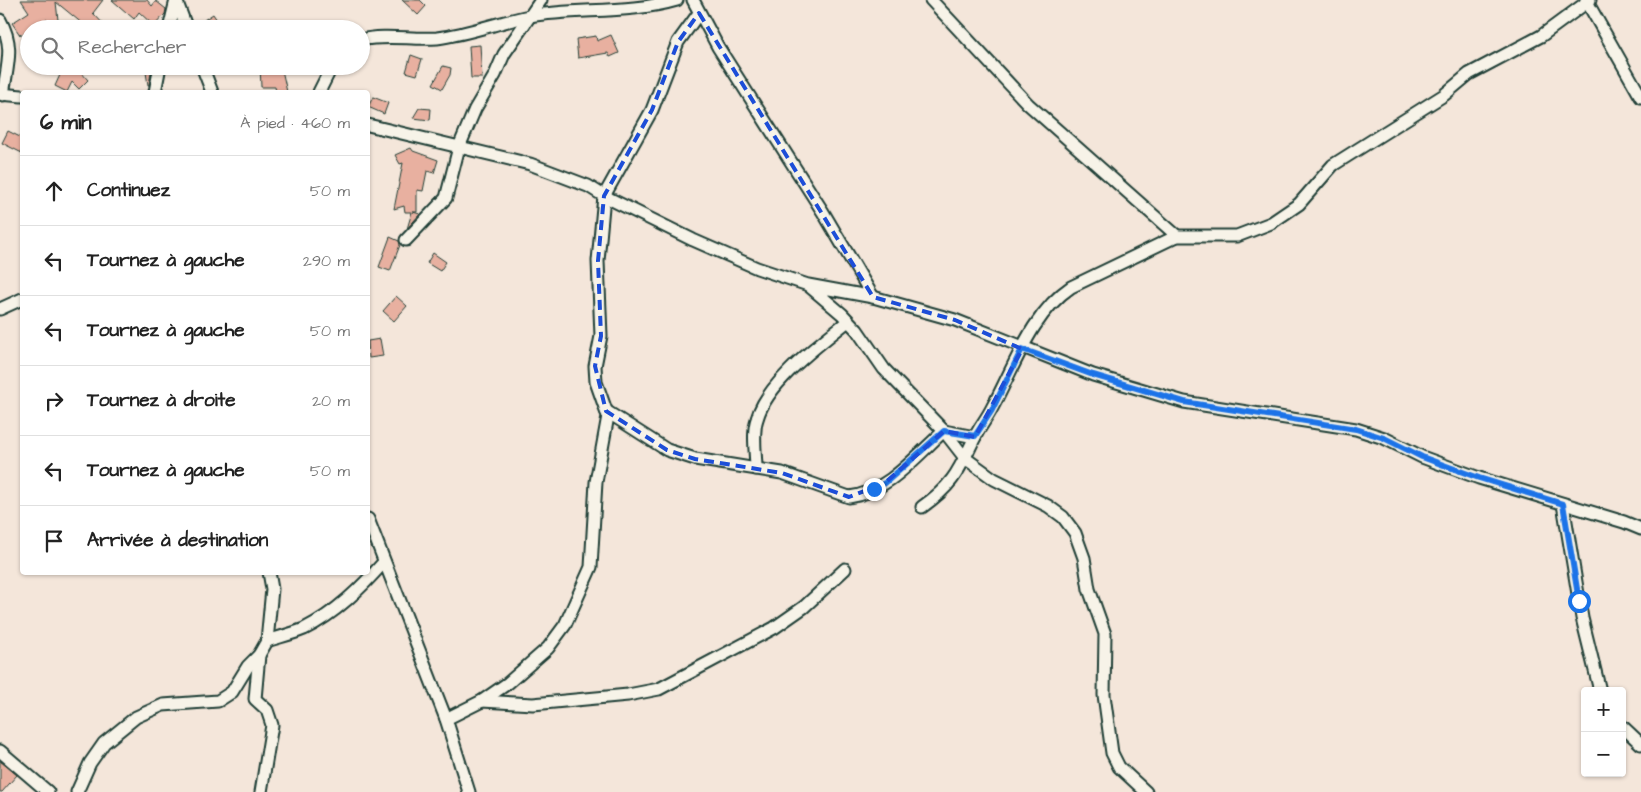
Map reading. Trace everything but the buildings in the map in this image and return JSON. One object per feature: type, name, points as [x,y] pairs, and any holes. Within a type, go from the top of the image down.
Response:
[{"type":"street","points":[[171,20],[176,0]]},
{"type":"street","points":[[176,0],[184,20]]},
{"type":"street","points":[[406,240],[446,198],[459,147],[475,109],[495,75],[504,54],[541,0]]},
{"type":"street","points":[[370,40],[436,38],[478,31],[529,17],[623,11],[656,6],[677,0]]},
{"type":"street","points":[[693,0],[698,13],[833,228],[873,297]]},
{"type":"street","points":[[931,0],[1028,104],[1177,236]]},
{"type":"street","points":[[922,507],[941,494],[960,469],[975,436],[992,410],[1022,349],[1056,297],[1071,287],[1177,236],[1237,236],[1271,224],[1299,204],[1333,165],[1444,95],[1469,74],[1541,36],[1588,1],[1636,78],[1641,97]]},
{"type":"street","points":[[446,719],[482,701],[508,683],[548,648],[565,625],[591,567],[596,482],[608,416],[596,382],[595,366],[601,336],[598,261],[604,196],[652,110],[678,42],[698,13]]},
{"type":"street","points":[[0,20],[9,35],[10,50],[1,95],[20,96]]},
{"type":"street","points":[[155,90],[158,75]]},
{"type":"street","points":[[205,75],[211,90]]},
{"type":"street","points":[[320,90],[328,75]]},
{"type":"street","points":[[370,125],[530,164],[588,186],[604,196],[757,268],[808,285],[873,297],[955,320],[1022,349],[1093,375],[1184,402],[1356,429],[1384,438],[1422,457],[1479,478],[1641,529]]},
{"type":"street","points":[[808,285],[848,321],[884,369],[944,431],[965,458],[994,479],[1048,506],[1063,517],[1075,533],[1084,558],[1090,589],[1105,634],[1104,695],[1112,753],[1119,767],[1146,792]]},
{"type":"street","points":[[0,309],[20,300]]},
{"type":"street","points":[[756,469],[757,419],[770,394],[798,362],[848,321]]},
{"type":"street","points":[[606,410],[667,450],[695,459],[782,473],[848,497],[859,496],[885,483],[944,431]]},
{"type":"street","points":[[944,431],[975,436]]},
{"type":"street","points":[[1563,504],[1582,618],[1599,687]]},
{"type":"street","points":[[370,524],[446,719],[469,792]]},
{"type":"street","points":[[267,641],[303,629],[324,617],[358,591],[384,562]]},
{"type":"street","points":[[482,701],[533,704],[628,695],[659,689],[774,628],[804,607],[845,568]]},
{"type":"street","points":[[77,792],[90,763],[104,742],[136,717],[164,706],[218,701],[232,692],[248,666],[259,655],[267,641],[272,589],[270,575]]},
{"type":"street","points":[[259,655],[255,699],[267,710],[272,725],[261,792]]},
{"type":"street","points":[[1626,730],[1641,744]]},
{"type":"street","points":[[0,751],[48,792]]},
{"type":"highlighted area","points":[[699,13],[873,297],[955,320],[1022,349],[975,437],[944,431],[885,483],[849,497],[782,473],[695,459],[667,450],[606,411],[595,366],[601,336],[598,261],[604,196],[652,110],[678,42]]},
{"type":"route","points":[[874,489],[885,483],[944,431],[975,436],[992,410],[1022,349],[1093,375],[1184,402],[1356,429],[1384,438],[1422,457],[1479,478],[1563,504],[1566,535],[1579,601]]}]
